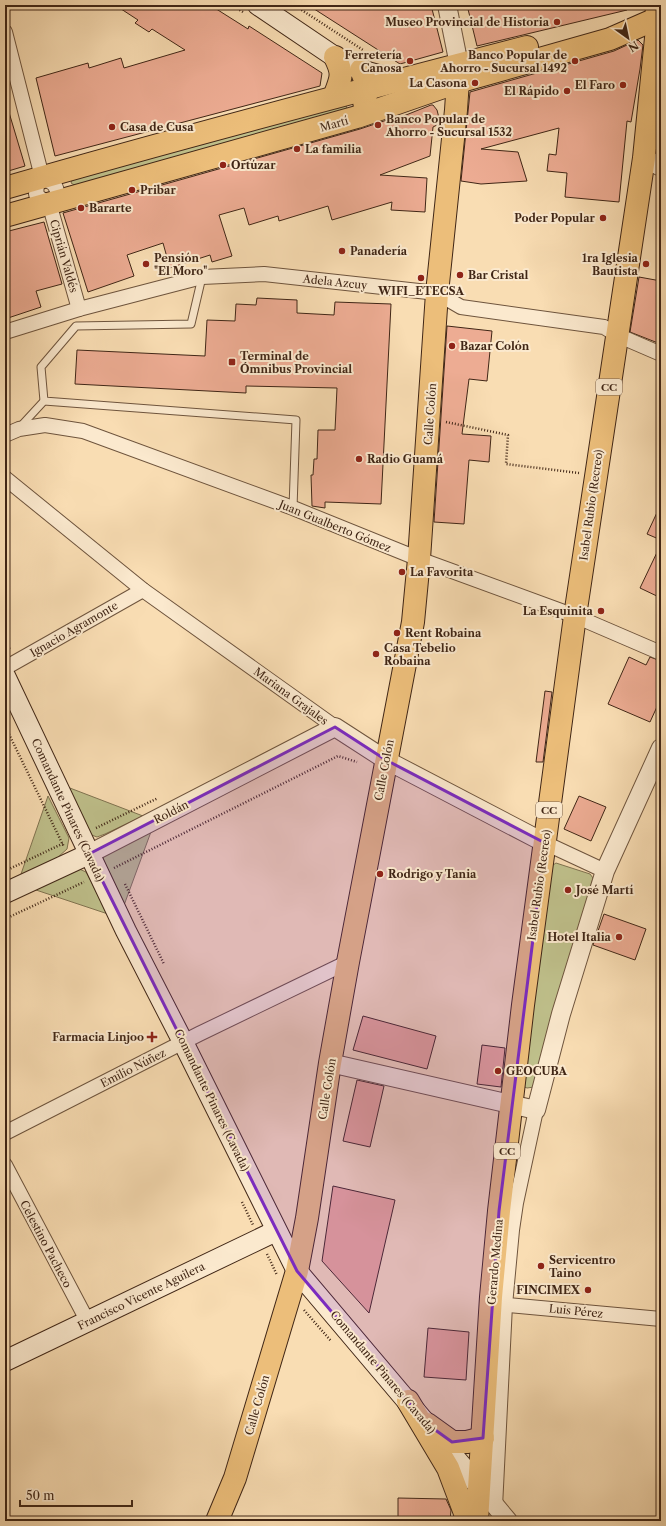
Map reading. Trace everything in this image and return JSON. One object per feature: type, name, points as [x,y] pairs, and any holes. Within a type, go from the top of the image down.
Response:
[{"type":"main road","points":[[258,5],[335,57],[365,70],[365,99],[357,117]]},
{"type":"main road","name":"Martí","points":[[5,188],[334,97],[365,70],[406,80],[458,73],[606,27],[658,14]]},
{"type":"main road","name":"Isabel Rubio (Recreo)","points":[[523,1005],[575,616],[617,335],[652,162],[658,14]]},
{"type":"main road","points":[[334,97],[340,81],[342,70],[335,57]]},
{"type":"main road","name":"Martí","points":[[5,216],[357,117],[435,90],[458,73]]},
{"type":"main road","name":"Calle Colón","points":[[217,1521],[235,1478],[297,1271],[307,1218],[330,1063],[348,962],[413,622],[419,559],[437,293],[456,110],[458,73]]},
{"type":"main road","points":[[406,80],[435,90],[443,95],[456,110]]},
{"type":"main road","name":"Comandante Pinares (Cavada)","points":[[9,669],[107,871],[183,1042],[297,1271],[428,1424],[478,1485]]},
{"type":"main road","name":"Roldán","points":[[5,893],[97,850]]},
{"type":"main road","name":"Gerardo Medina","points":[[477,1521],[478,1485],[498,1304],[499,1211],[523,1005]]},
{"type":"main road","name":"Francisco Vicente Aguilera","points":[[5,1362],[276,1230]]},
{"type":"main road","points":[[408,1402],[448,1468],[468,1521]]},
{"type":"main road","points":[[428,1424],[452,1442],[467,1442],[483,1438]]},
{"type":"street","name":"Calle Colón","points":[[446,5],[458,73]]},
{"type":"street","name":"Ciprián Valdés","points":[[5,32],[42,177],[37,185],[36,194],[49,203],[79,309]]},
{"type":"street","name":"Adela Azcuy","points":[[5,332],[79,309],[202,277],[264,274],[437,293],[461,307],[604,327],[617,335],[661,354]]},
{"type":"street","name":"Juan Gualberto Gómez","points":[[5,435],[19,429],[45,425],[83,432],[293,508],[419,559],[575,616],[661,653]]},
{"type":"street","name":"Mariana Grajales","points":[[5,478],[143,590],[335,727],[386,760],[545,843],[605,871]]},
{"type":"street","name":"Ignacio Agramonte","points":[[9,669],[143,590]]},
{"type":"street","name":"Roldán","points":[[97,850],[335,727]]},
{"type":"street","points":[[330,1063],[536,1110],[560,1014],[605,871],[661,748]]},
{"type":"street","name":"Emilio Núñez","points":[[5,1133],[183,1042],[348,962]]},
{"type":"street","name":"Gerardo Medina","points":[[495,1507],[498,1304],[516,1203],[536,1110]]},
{"type":"street","name":"Celestino Pacheco","points":[[5,1165],[88,1322]]},
{"type":"street","name":"Luis Pérez","points":[[498,1304],[661,1319]]},
{"type":"street","points":[[478,1485],[508,1521]]},
{"type":"lane","points":[[19,429],[44,401],[41,368],[76,326],[191,324],[202,277]]},
{"type":"lane","points":[[44,401],[296,420],[293,508]]},
{"type":"path","points":[[294,5],[365,70]]},
{"type":"path","points":[[429,418],[508,435],[506,464],[596,475]]},
{"type":"path","points":[[5,640],[9,669]]},
{"type":"path","points":[[5,919],[107,871],[338,756],[358,762]]},
{"type":"path","points":[[94,821],[97,850],[107,871]]},
{"type":"path","points":[[107,871],[120,874]]},
{"type":"path","points":[[123,881],[164,964]]},
{"type":"highlighted area","points":[[335,727],[386,760],[545,843],[499,1211],[483,1438],[452,1442],[427,1424],[297,1271],[89,854]]},
{"type":"green space","points":[[346,105],[347,109],[78,187],[71,183],[73,178]]},
{"type":"green space","points":[[62,785],[143,816],[97,837],[89,834]]},
{"type":"green space","points":[[48,796],[69,838],[67,849],[57,858],[20,877]]},
{"type":"green space","points":[[152,829],[123,908],[102,866],[103,855]]},
{"type":"green space","points":[[556,863],[590,874],[593,878],[534,1087],[527,1088],[522,1086],[550,867]]},
{"type":"green space","points":[[77,868],[86,872],[108,914],[33,889]]},
{"type":"building","points":[[115,5],[210,5],[248,29],[249,26],[322,73],[320,86],[55,156],[36,78],[88,63],[89,68],[121,58],[124,68],[185,50],[152,29],[149,32],[135,23],[138,20]]},
{"type":"building","points":[[308,5],[431,5],[443,52],[400,64]]},
{"type":"building","points":[[467,5],[626,5],[627,10],[477,46]]},
{"type":"building","points":[[638,40],[643,45],[631,122],[627,121],[619,202],[565,197],[567,173],[547,171],[549,154],[556,155],[559,128],[481,149],[518,152],[527,181],[481,184],[461,181],[470,92],[614,51]]},
{"type":"building","points":[[433,105],[437,110],[439,124],[433,127],[430,156],[380,175],[427,178],[425,212],[391,210],[392,202],[332,220],[328,206],[279,221],[278,216],[249,225],[244,208],[219,215],[232,256],[212,262],[210,255],[170,268],[163,243],[127,255],[134,276],[88,292],[63,213],[360,129],[396,117],[396,119]]},
{"type":"building","points":[[8,109],[25,166],[5,172],[5,110]]},
{"type":"building","points":[[44,222],[62,284],[36,291],[41,307],[5,319],[5,232]]},
{"type":"building","points":[[639,277],[661,281],[661,321],[658,343],[630,332]]},
{"type":"building","name":"Terminal de Ómnibus Provincial","points":[[257,298],[297,300],[297,313],[334,315],[335,302],[391,304],[381,504],[325,502],[325,508],[312,506],[311,475],[313,475],[314,459],[317,459],[318,430],[335,430],[337,388],[246,386],[246,393],[75,384],[77,350],[205,356],[207,320],[235,321],[236,304],[256,305]]},
{"type":"building","points":[[447,326],[492,331],[487,381],[469,379],[462,434],[491,436],[489,462],[469,460],[464,524],[434,522]]},
{"type":"building","points":[[661,504],[661,540],[647,534]]},
{"type":"building","points":[[661,544],[661,598],[640,588]]},
{"type":"building","points":[[629,657],[646,665],[650,657],[661,661],[661,698],[650,722],[608,704]]},
{"type":"building","points":[[545,691],[552,692],[543,762],[536,762]]},
{"type":"building","points":[[579,796],[606,807],[591,841],[564,829]]},
{"type":"building","name":"Hotel Italia","points":[[604,914],[646,929],[635,960],[593,945]]},
{"type":"building","points":[[363,1016],[436,1036],[427,1069],[353,1050]]},
{"type":"building","points":[[482,1045],[505,1048],[501,1087],[477,1084]]},
{"type":"building","points":[[357,1080],[384,1086],[370,1147],[343,1141]]},
{"type":"building","points":[[333,1186],[395,1200],[369,1313],[322,1261]]},
{"type":"building","points":[[428,1328],[469,1332],[466,1380],[424,1377]]},
{"type":"building","points":[[398,1498],[446,1499],[451,1510],[450,1521],[398,1521]]},
{"type":"place","name":"Museo Provincial de Historia","points":[[557,22]]},
{"type":"place","name":"Ferretería Canosa","points":[[410,61]]},
{"type":"place","name":"Banco Popular de Ahorro - Sucursal 1492","points":[[575,61]]},
{"type":"place","name":"La Casona","points":[[475,83]]},
{"type":"place","name":"El Faro","points":[[623,85]]},
{"type":"place","name":"El Rápido","points":[[567,91]]},
{"type":"place","name":"Banco Popular de Ahorro - Sucursal 1532","points":[[378,125]]},
{"type":"place","name":"Casa de Cusa","points":[[112,127]]},
{"type":"place","name":"La familia","points":[[297,149]]},
{"type":"place","name":"Ortúzar","points":[[223,165]]},
{"type":"place","name":"Pribar","points":[[132,190]]},
{"type":"place","name":"Bararte","points":[[81,208]]},
{"type":"place","name":"Poder Popular","points":[[603,218]]},
{"type":"place","name":"Panadería","points":[[342,251]]},
{"type":"place","name":"Pensión \"El Moro\"","points":[[146,264]]},
{"type":"place","name":"1ra Iglesia Bautista","points":[[646,264]]},
{"type":"place","name":"Bar Cristal","points":[[460,275]]},
{"type":"place","name":"WIFI_ETECSA","points":[[421,278]]},
{"type":"place","name":"Bazar Colón","points":[[452,346]]},
{"type":"place","name":"Terminal de Ómnibus Provincial","points":[[232,362]]},
{"type":"place","name":"Radio Guamá","points":[[359,459]]},
{"type":"place","name":"La Favorita","points":[[402,572]]},
{"type":"place","name":"La Esquinita","points":[[601,611]]},
{"type":"place","name":"Rent Robaina","points":[[397,633]]},
{"type":"place","name":"Casa Tebelio Robaina","points":[[376,654]]},
{"type":"place","name":"Rodrigo y Tania","points":[[380,874]]},
{"type":"place","name":"José Martí","points":[[568,890]]},
{"type":"place","name":"Hotel Italia","points":[[619,937]]},
{"type":"place","name":"Farmacia Linjoo","points":[[152,1037]]},
{"type":"place","name":"GEOCUBA","points":[[498,1071]]},
{"type":"place","name":"Servicentro Taino","points":[[541,1266]]},
{"type":"place","name":"FINCIMEX","points":[[588,1290]]}]
